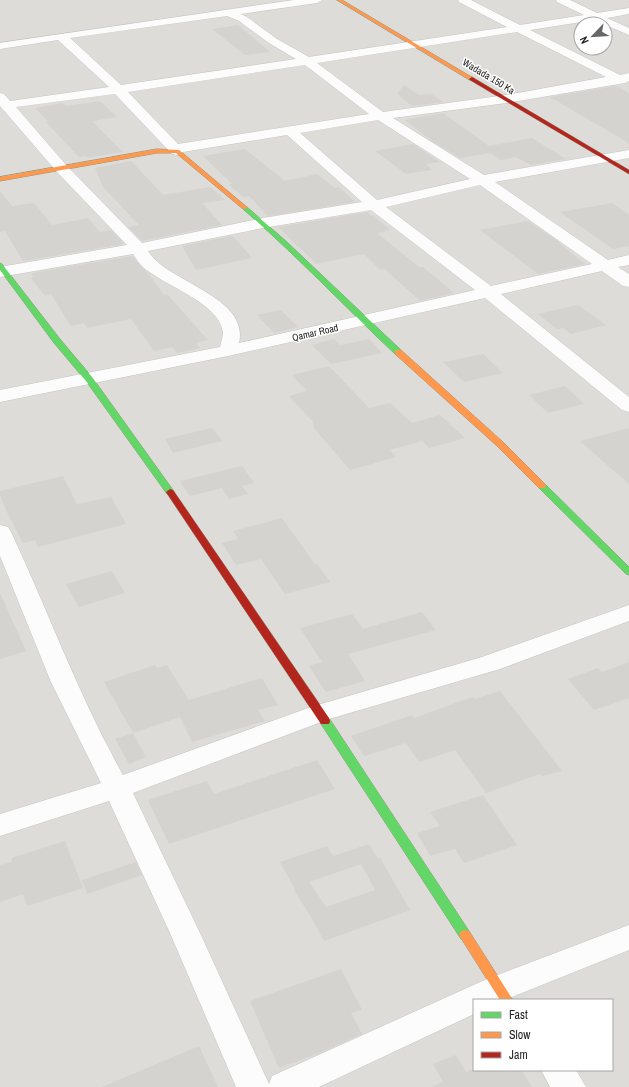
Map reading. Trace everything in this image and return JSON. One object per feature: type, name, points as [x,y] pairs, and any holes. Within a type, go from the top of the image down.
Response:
[{"type":"street","points":[[0,46],[317,0]]},
{"type":"street","name":"Wadada 150 Ka","points":[[339,0],[629,172]]},
{"type":"street","points":[[463,0],[519,30],[623,78],[629,84]]},
{"type":"street","points":[[560,0],[595,16]]},
{"type":"street","points":[[602,16],[629,11]]},
{"type":"street","points":[[229,13],[243,19],[267,37],[307,61],[380,116],[482,180],[629,282]]},
{"type":"street","points":[[2,102],[209,77],[573,21]]},
{"type":"street","points":[[613,24],[629,32]]},
{"type":"street","points":[[61,36],[118,89],[176,150],[264,223],[363,321],[500,444],[593,538],[629,572]]},
{"type":"street","points":[[0,179],[157,151],[176,150],[289,130],[506,99],[623,78]]},
{"type":"street","points":[[2,102],[62,169],[138,248],[147,262],[163,275],[207,299],[222,312],[231,331],[228,351]]},
{"type":"street","points":[[289,130],[374,205],[487,291],[629,406]]},
{"type":"street","points":[[503,994],[320,713],[190,521],[89,379],[57,341],[2,269],[138,248],[264,223],[374,205],[482,180],[629,154]]},
{"type":"street","name":"Qamar Road","points":[[0,396],[228,351],[363,321],[604,264],[629,260]]},
{"type":"street","points":[[0,532],[63,682],[117,788],[185,933],[252,1087]]},
{"type":"street","points":[[0,825],[117,788],[320,713],[492,663],[629,613]]},
{"type":"street","points":[[491,999],[629,937]]},
{"type":"street","points":[[284,1087],[473,1007]]},
{"type":"street","points":[[558,1071],[569,1087]]},
{"type":"shaded area","points":[[0,0],[629,0],[629,1087],[0,1087]]},
{"type":"building","points":[[238,25],[270,52],[245,55],[212,29]]},
{"type":"building","points":[[404,85],[419,95],[431,94],[443,102],[412,106],[397,94]]},
{"type":"building","points":[[616,86],[629,93],[629,143],[550,97]]},
{"type":"building","points":[[100,101],[117,117],[92,121],[123,152],[88,158],[86,156],[79,157],[35,108],[63,103],[66,106]]},
{"type":"building","points":[[443,113],[489,146],[532,138],[566,159],[531,165],[516,157],[501,160],[490,153],[460,158],[432,141],[405,120]]},
{"type":"building","points":[[413,144],[440,162],[426,164],[432,170],[406,174],[375,151]]},
{"type":"building","points":[[245,149],[285,181],[317,174],[335,188],[339,187],[355,202],[268,216],[249,196],[243,197],[228,184],[232,184],[203,156]]},
{"type":"building","points":[[131,161],[163,195],[210,187],[225,200],[202,203],[222,225],[142,241],[128,227],[139,225],[103,187],[95,168]]},
{"type":"building","points":[[0,191],[12,206],[34,203],[52,225],[88,218],[100,232],[111,230],[124,244],[23,261],[5,231],[0,232]]},
{"type":"building","points":[[612,203],[629,215],[629,246],[613,249],[560,212]]},
{"type":"building","points":[[367,212],[371,216],[373,215],[390,230],[377,233],[419,267],[423,267],[454,293],[420,301],[385,269],[380,270],[364,254],[316,264],[278,227]]},
{"type":"building","points":[[528,221],[556,240],[585,264],[538,274],[480,230]]},
{"type":"building","points":[[231,236],[235,238],[252,258],[196,270],[182,246]]},
{"type":"building","points":[[132,256],[149,274],[164,295],[167,294],[208,340],[196,343],[200,348],[177,353],[172,347],[154,351],[131,319],[87,328],[84,323],[71,326],[51,294],[45,296],[31,278],[33,277],[31,273]]},
{"type":"building","points":[[578,305],[606,325],[571,334],[563,328],[557,329],[538,314]]},
{"type":"building","points":[[281,310],[298,327],[274,333],[257,315]]},
{"type":"building","points":[[334,339],[340,345],[369,339],[382,353],[331,364],[312,345]]},
{"type":"building","points":[[483,354],[503,373],[464,382],[443,362]]},
{"type":"building","points":[[329,366],[369,408],[390,403],[412,423],[440,415],[465,438],[429,448],[422,441],[390,450],[396,457],[350,470],[314,428],[312,420],[289,396],[307,391],[292,375]]},
{"type":"building","points":[[565,386],[584,404],[548,413],[529,395]]},
{"type":"building","points":[[212,428],[222,441],[173,453],[165,439]]},
{"type":"building","points":[[629,428],[629,484],[580,441]]},
{"type":"building","points":[[242,466],[254,483],[242,486],[248,494],[229,499],[222,488],[190,496],[180,481]]},
{"type":"building","points":[[63,476],[77,504],[111,497],[126,524],[38,547],[35,540],[23,543],[6,510],[0,495],[0,491]]},
{"type":"building","points":[[282,518],[330,582],[285,594],[261,559],[236,565],[222,543],[238,539],[233,531]]},
{"type":"building","points":[[112,571],[125,593],[79,607],[66,584]]},
{"type":"building","points":[[0,593],[26,651],[0,659]]},
{"type":"building","points":[[422,612],[436,630],[348,654],[365,681],[326,692],[309,666],[322,662],[300,628],[352,614],[363,629]]},
{"type":"building","points":[[629,662],[629,698],[594,710],[568,679],[598,668],[602,672]]},
{"type":"building","points":[[155,665],[157,668],[167,665],[189,700],[262,678],[278,705],[258,710],[265,721],[192,742],[180,717],[133,733],[104,682]]},
{"type":"building","points":[[500,691],[562,771],[542,776],[540,774],[486,793],[455,750],[419,762],[406,743],[364,756],[351,736],[412,715],[414,718],[473,697],[475,699]]},
{"type":"building","points":[[133,733],[146,757],[129,764],[115,739]]},
{"type":"building","points":[[317,760],[335,789],[169,844],[148,800],[207,781],[214,794]]},
{"type":"building","points":[[483,795],[517,845],[464,863],[455,849],[430,856],[417,833],[440,826],[430,812]]},
{"type":"building","points":[[65,841],[83,888],[27,906],[23,894],[0,902],[0,865],[12,862],[11,858]]},
{"type":"building","points":[[369,844],[378,859],[380,858],[410,910],[324,941],[294,890],[295,889],[280,862],[327,846],[333,856]],"holes":[[[361,864],[375,890],[326,907],[309,882]]]},
{"type":"building","points":[[136,862],[142,875],[87,894],[82,880]]},
{"type":"building","points":[[341,969],[362,1010],[351,1013],[362,1034],[322,1052],[279,1068],[250,1001]]},
{"type":"building","points":[[199,1046],[218,1087],[102,1087]]},
{"type":"building","points":[[456,1055],[466,1072],[471,1070],[522,1071],[532,1087],[431,1087],[443,1082],[433,1064]]},
{"type":"traffic: fast","points":[[245,208],[265,225],[398,352]]},
{"type":"traffic: fast","points":[[0,265],[57,341],[89,379],[170,492]]},
{"type":"traffic: fast","points":[[542,486],[629,572]]},
{"type":"traffic: fast","points":[[325,721],[465,935]]},
{"type":"traffic: slow","points":[[339,0],[472,79]]},
{"type":"traffic: slow","points":[[0,179],[157,151],[177,151],[245,208]]},
{"type":"traffic: slow","points":[[398,352],[500,444],[542,486]]},
{"type":"traffic: slow","points":[[465,935],[506,999]]},
{"type":"traffic: jam","points":[[472,79],[629,172]]},
{"type":"traffic: jam","points":[[170,492],[325,721]]}]
